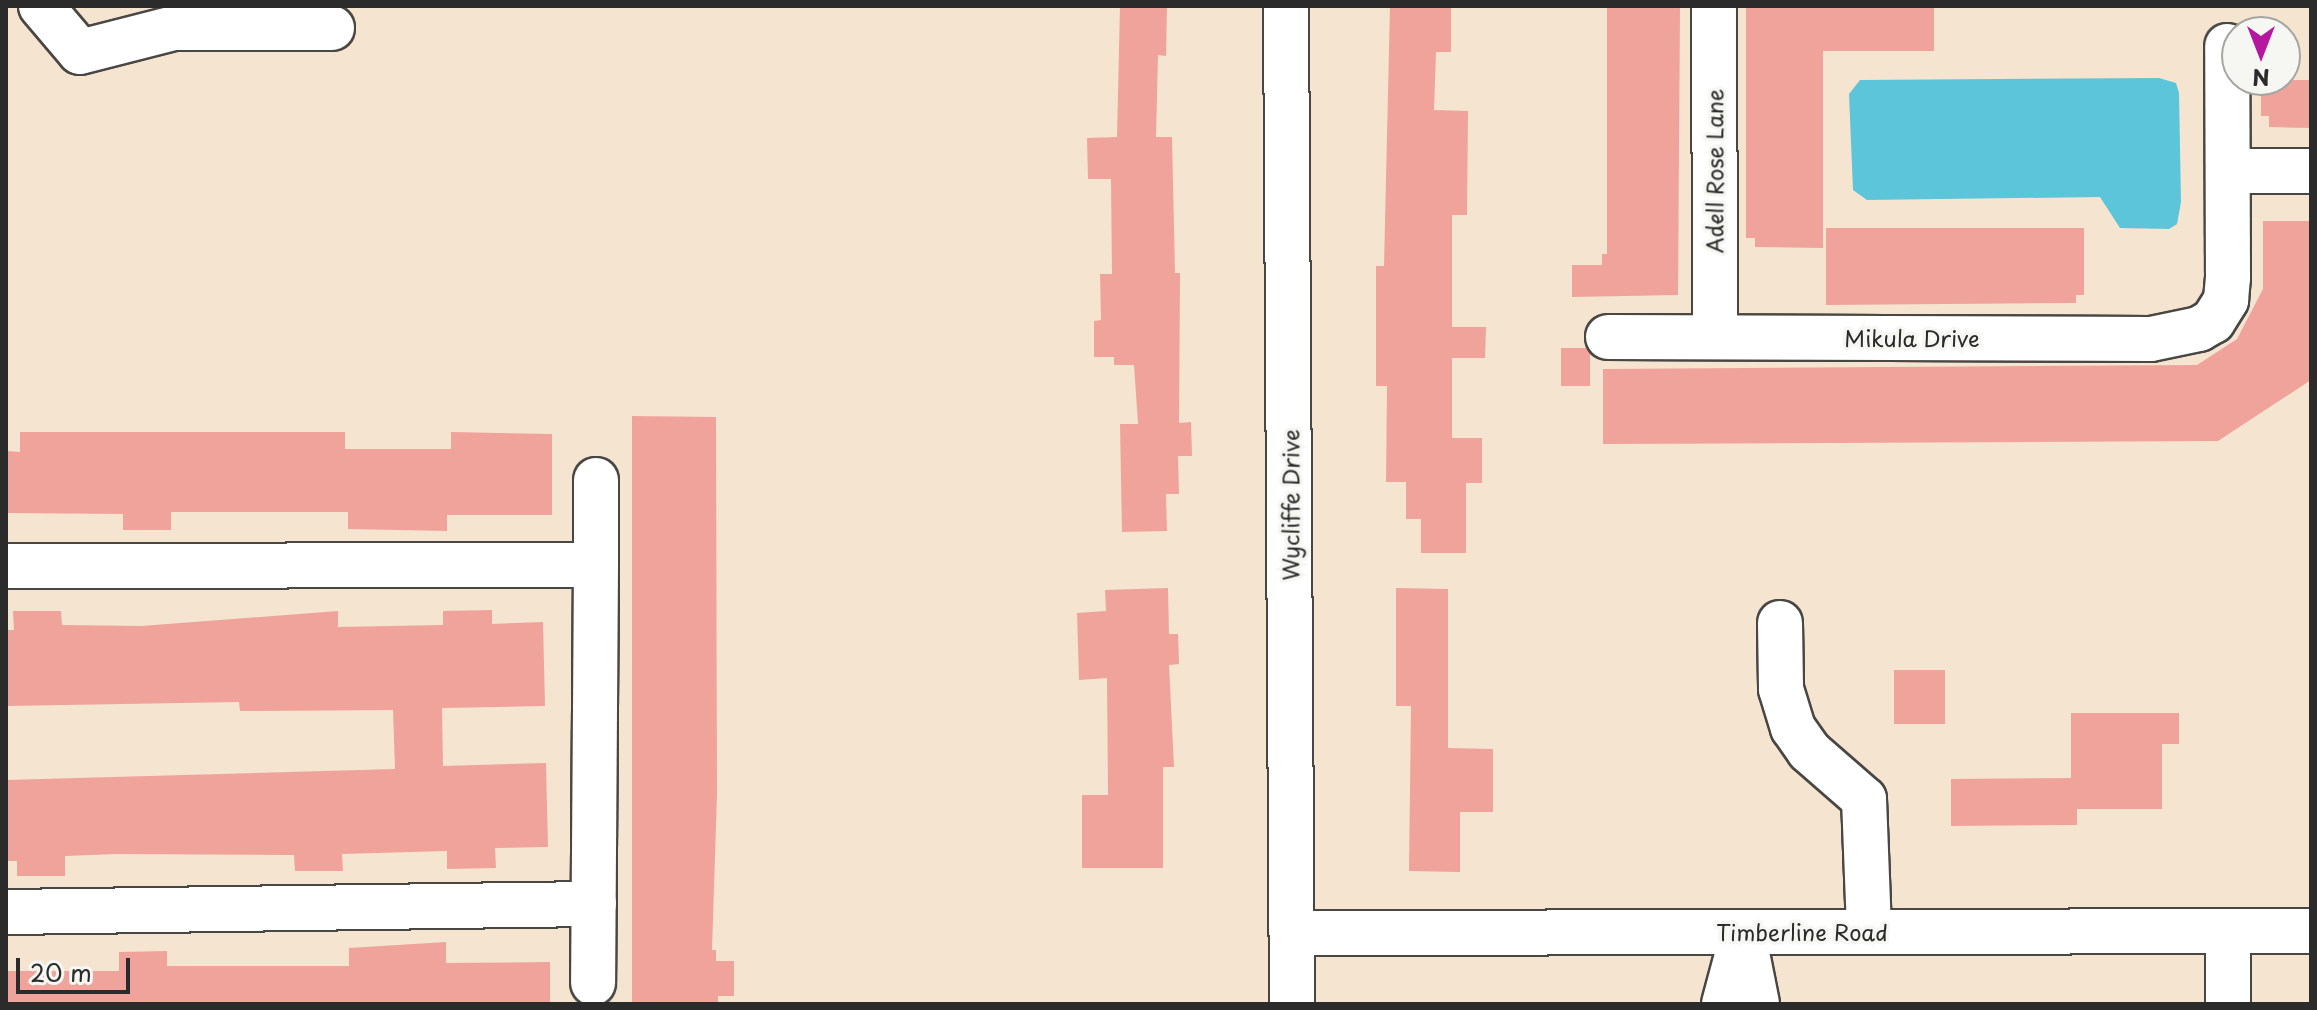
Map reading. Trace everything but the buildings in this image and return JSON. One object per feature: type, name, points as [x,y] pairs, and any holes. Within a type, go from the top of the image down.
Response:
[{"type":"street","points":[[41,6],[80,52],[174,28],[332,28]]},
{"type":"street","name":"Wycliffe Drive","points":[[1286,6],[1292,1004]]},
{"type":"street","name":"Adell Rose Lane","points":[[1714,6],[1715,336]]},
{"type":"street","points":[[2227,96],[2228,171],[2311,171]]},
{"type":"street","name":"Mikula Drive","points":[[1608,337],[2151,339],[2182,336],[2213,321],[2226,300],[2228,171]]},
{"type":"street","points":[[593,983],[596,480]]},
{"type":"street","points":[[6,566],[596,565]]},
{"type":"street","points":[[1780,623],[1781,689],[1793,728],[1809,751],[1864,799],[1869,932]]},
{"type":"street","points":[[6,912],[594,904]]},
{"type":"street","points":[[2228,931],[2228,1004]]},
{"type":"street","name":"Timberline Road","points":[[1293,933],[2311,931]]},
{"type":"street","points":[[1724,1004],[1743,933]]},
{"type":"street","points":[[1743,933],[1757,1004]]},
{"type":"water","points":[[2159,78],[2176,83],[2179,93],[2181,202],[2177,224],[2169,229],[2120,228],[2100,197],[1867,200],[1853,190],[1849,94],[1860,80]]}]
